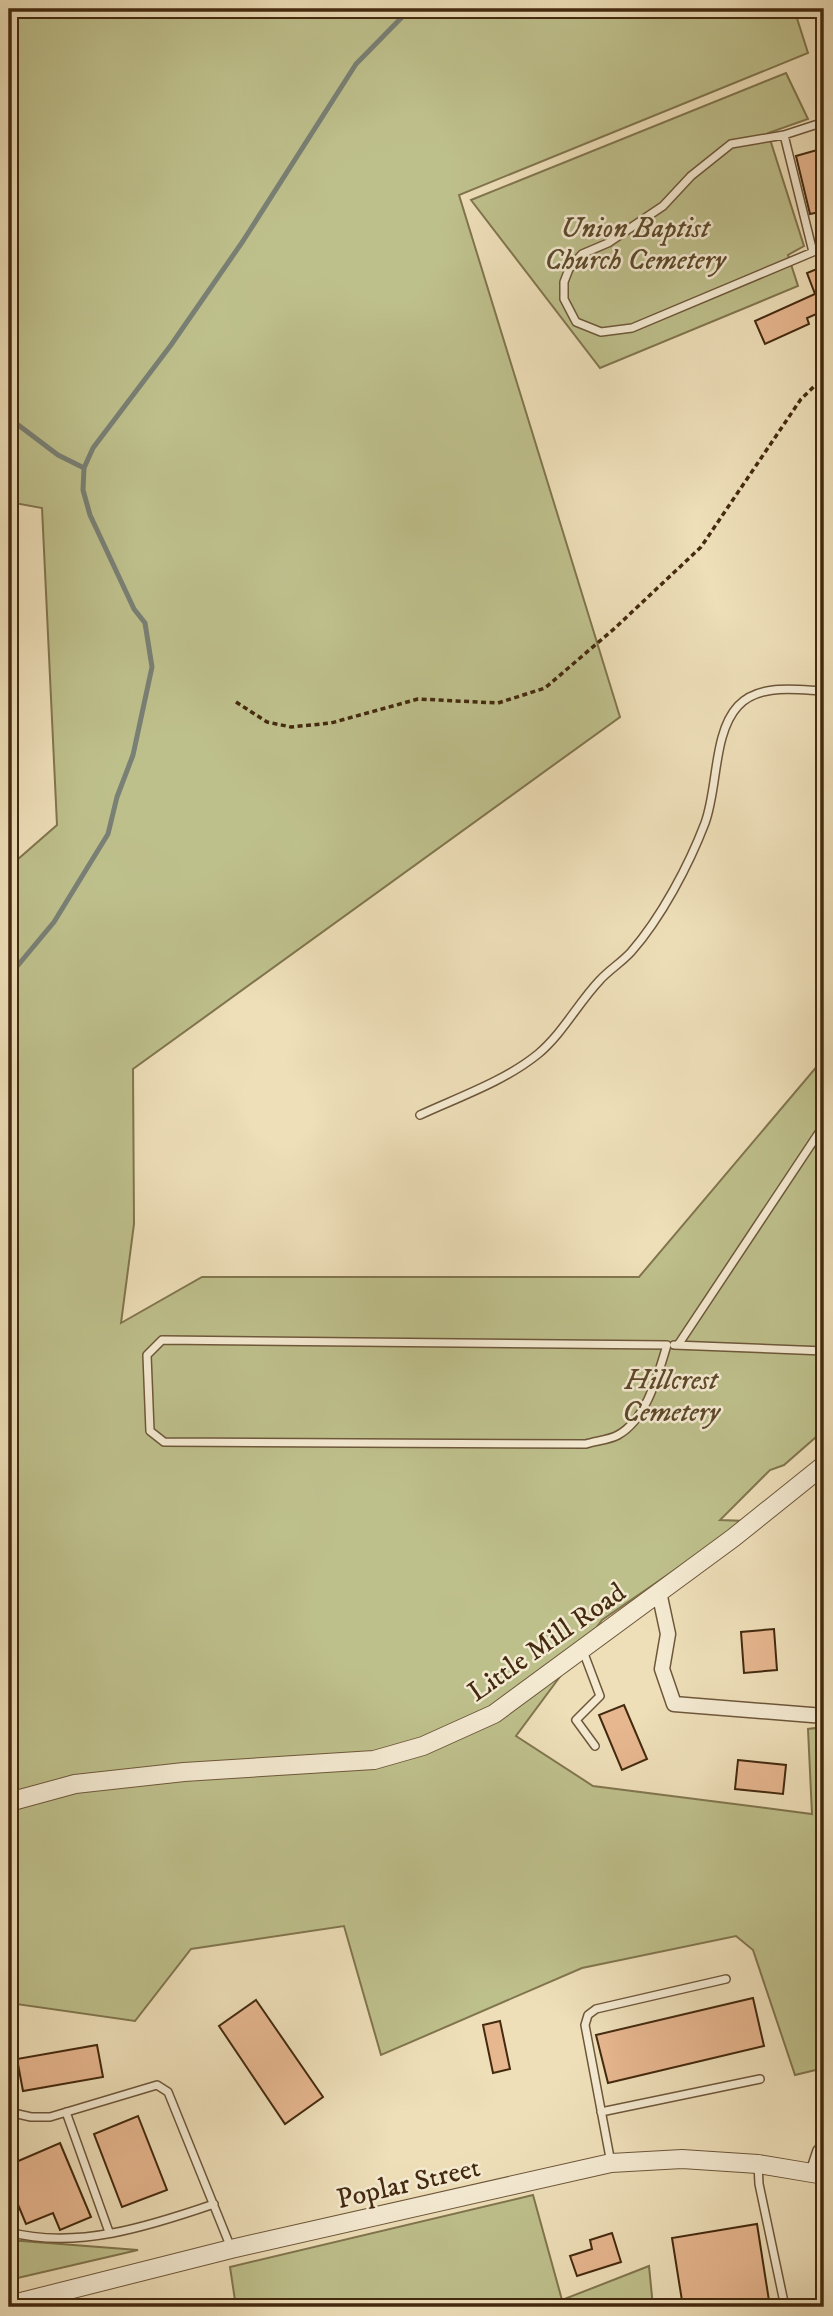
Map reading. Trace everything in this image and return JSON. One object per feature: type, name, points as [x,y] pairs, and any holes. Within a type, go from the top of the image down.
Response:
[{"type":"street","name":"Little Mill Road","points":[[9,1802],[89,1783],[184,1772],[374,1760],[423,1746],[494,1714],[733,1538],[824,1465]]},
{"type":"street","points":[[659,1592],[668,1634],[662,1669],[674,1704],[824,1716]]},
{"type":"street","name":"Poplar Street","points":[[9,2305],[231,2249],[611,2163],[682,2159],[758,2164],[817,2174]]},
{"type":"lane","points":[[824,122],[784,135],[731,144],[691,176],[663,206],[608,243],[582,254],[569,269],[564,282],[564,299],[576,322],[601,332],[632,328],[813,252],[824,241]]},
{"type":"lane","points":[[784,135],[813,252]]},
{"type":"lane","points":[[420,1115],[512,1072],[539,1054],[600,980],[630,953],[642,938],[668,900],[705,823],[721,746],[737,706],[751,695],[769,690],[824,691]]},
{"type":"lane","points":[[678,1345],[824,1125]]},
{"type":"lane","points":[[667,1345],[649,1399],[637,1417],[618,1435],[586,1444],[164,1442],[149,1431],[147,1355],[162,1340],[678,1345],[824,1351]]},
{"type":"lane","points":[[583,1650],[600,1696],[576,1720],[595,1746]]},
{"type":"lane","points":[[611,2163],[585,2025],[588,2015],[596,2010],[726,1979]]},
{"type":"lane","points":[[601,2112],[760,2079]]},
{"type":"lane","points":[[9,2112],[31,2117],[50,2117],[157,2085],[168,2092],[231,2249]]},
{"type":"lane","points":[[66,2112],[109,2232]]},
{"type":"lane","points":[[817,2174],[817,2150],[824,2143]]},
{"type":"lane","points":[[758,2164],[758,2184],[785,2307]]},
{"type":"lane","points":[[9,2232],[27,2237],[61,2238],[109,2232],[155,2224],[214,2204]]},
{"type":"path","points":[[236,702],[267,722],[291,727],[331,723],[418,699],[498,703],[545,688],[615,628],[701,547],[801,399],[824,377]]},
{"type":"green space","name":"Hillcrest Cemetery","points":[[9,9],[794,9],[808,53],[459,195],[620,717],[133,1069],[134,1224],[121,1323],[202,1277],[639,1277],[824,1058],[824,1430],[784,1465],[770,1470],[720,1520],[746,1521],[602,1620],[516,1736],[593,1786],[812,1814],[808,1729],[824,1727],[824,2068],[795,2075],[753,1950],[736,1936],[582,1968],[381,2055],[344,1926],[191,1949],[135,2021],[9,2003],[9,867],[57,825],[42,508],[9,502]]},
{"type":"green space","name":"Union Baptist Church Cemetery","points":[[786,73],[808,119],[768,133],[804,246],[788,255],[798,286],[600,368],[471,200]]},
{"type":"green space","points":[[533,2195],[562,2300],[649,2266],[653,2307],[236,2307],[230,2267]]},
{"type":"green space","points":[[9,2240],[138,2250],[9,2280]]},
{"type":"building","points":[[824,148],[824,211],[810,214],[796,156]]},
{"type":"building","points":[[824,266],[824,314],[823,311],[807,318],[809,324],[765,344],[755,321],[815,294],[807,273]]},
{"type":"building","points":[[774,1629],[777,1670],[744,1673],[741,1632]]},
{"type":"building","points":[[624,1705],[647,1759],[622,1770],[599,1715]]},
{"type":"building","points":[[738,1760],[786,1765],[783,1794],[735,1789]]},
{"type":"building","points":[[753,1998],[764,2046],[608,2083],[596,2035]]},
{"type":"building","points":[[256,2000],[323,2097],[285,2124],[219,2026]]},
{"type":"building","points":[[500,2021],[510,2069],[493,2073],[483,2025]]},
{"type":"building","points":[[97,2045],[103,2077],[23,2091],[17,2059]]},
{"type":"building","points":[[138,2116],[167,2190],[122,2207],[94,2134]]},
{"type":"building","points":[[60,2143],[91,2217],[60,2230],[53,2213],[26,2224],[9,2183],[9,2165]]},
{"type":"building","points":[[757,2224],[770,2307],[683,2307],[672,2238]]},
{"type":"building","points":[[612,2233],[621,2262],[577,2276],[570,2256],[592,2249],[590,2240]]},
{"type":"waterway","points":[[9,976],[54,922],[108,834],[117,797],[133,755],[152,667],[145,623],[134,609],[90,515],[83,490],[84,468],[93,448],[171,345],[243,241],[356,64],[410,9]]},
{"type":"waterway","points":[[9,418],[58,455],[84,468]]}]
